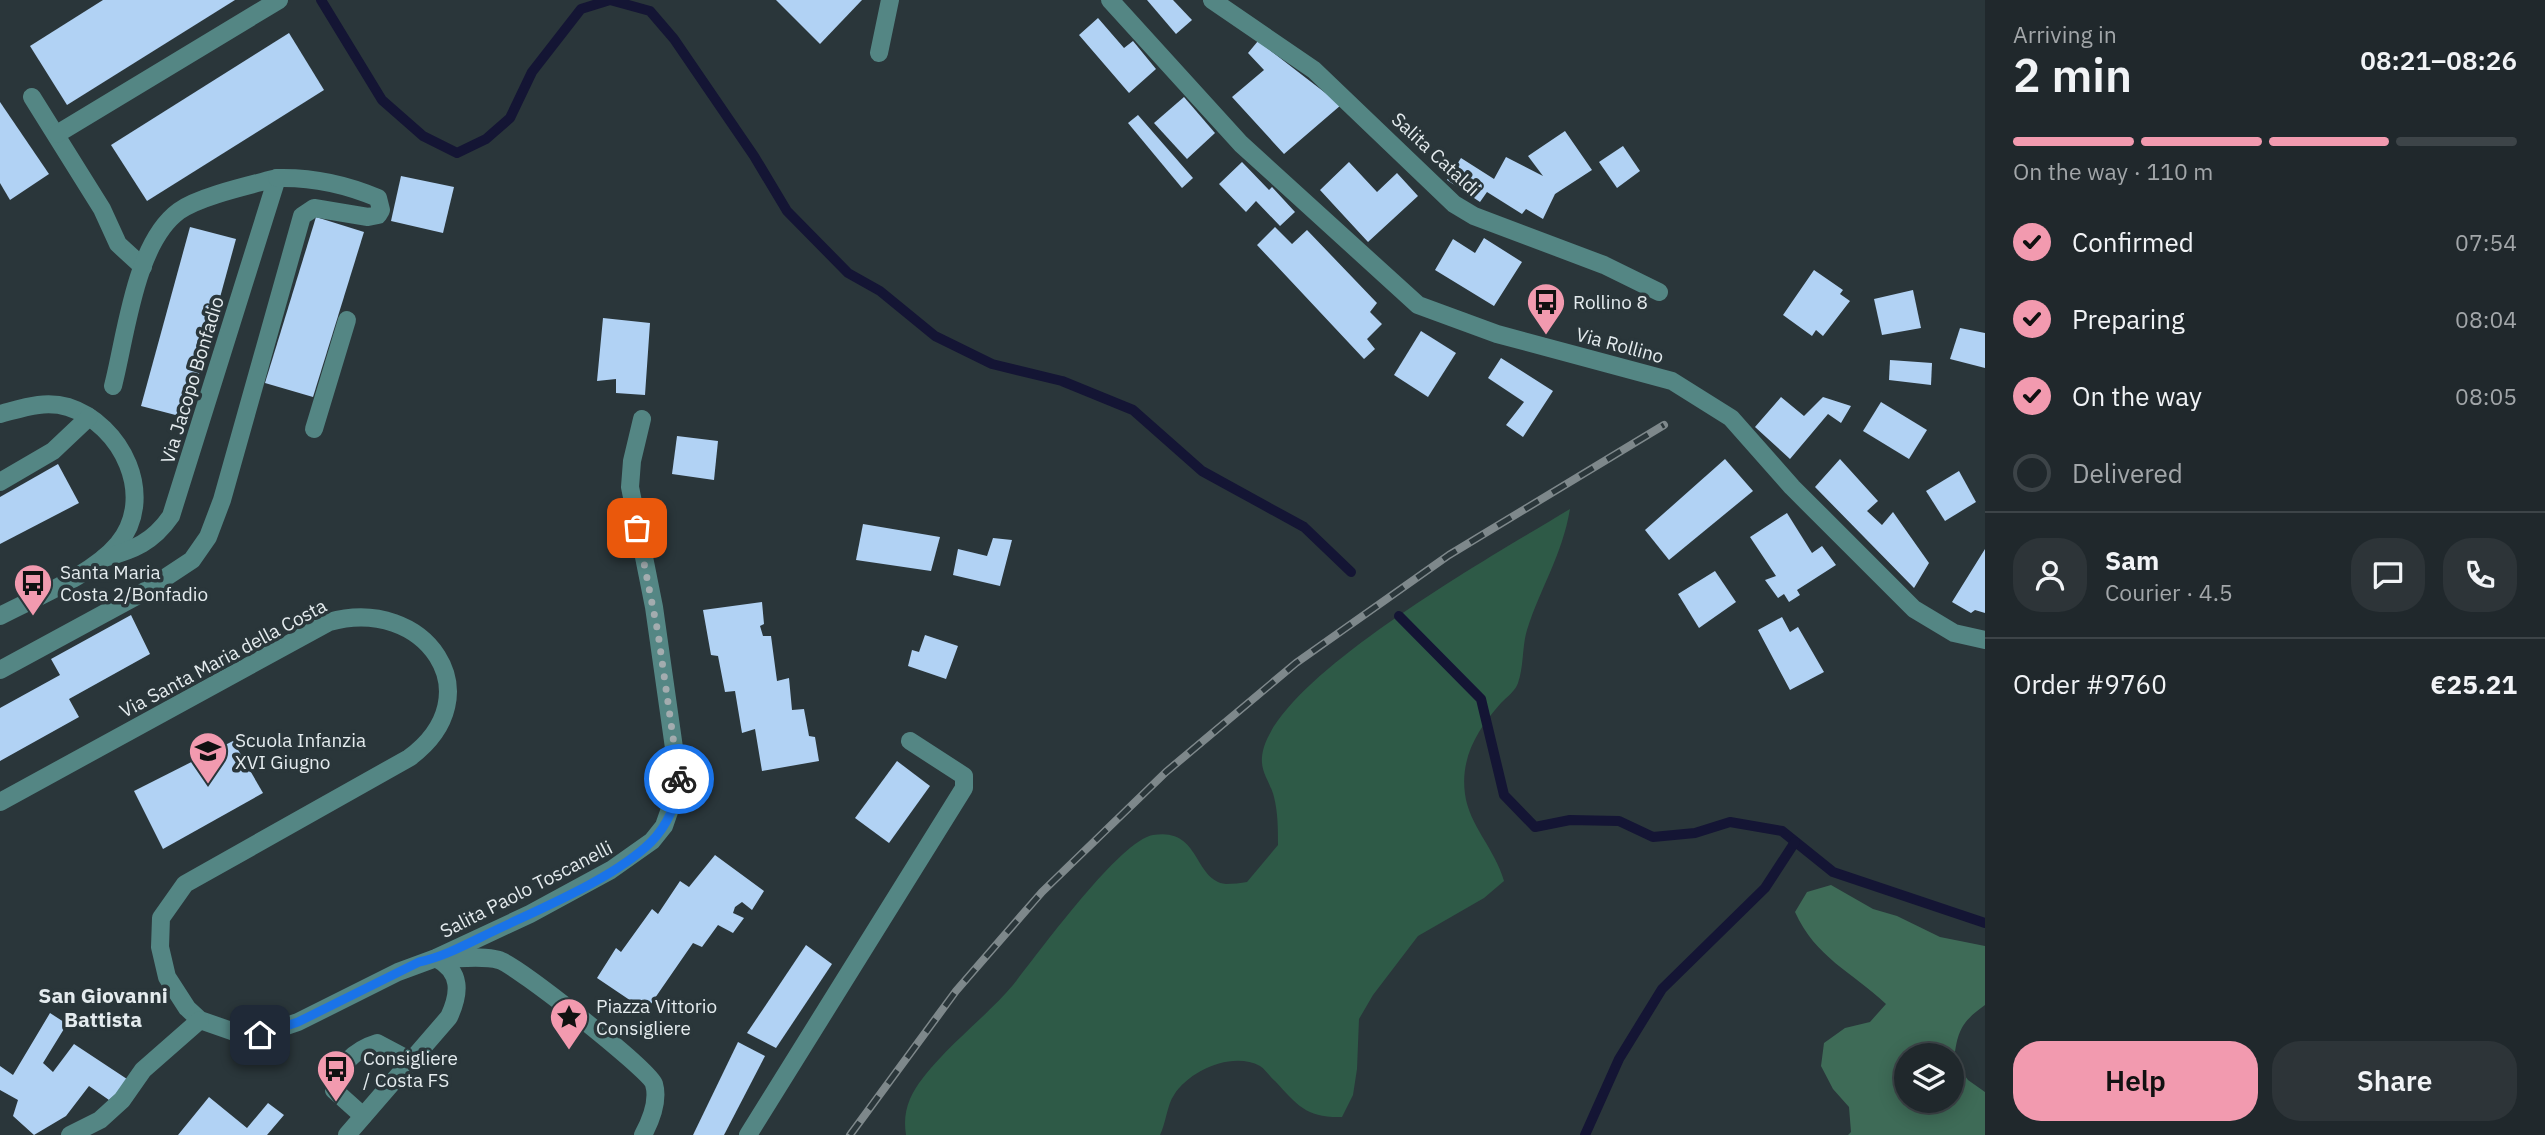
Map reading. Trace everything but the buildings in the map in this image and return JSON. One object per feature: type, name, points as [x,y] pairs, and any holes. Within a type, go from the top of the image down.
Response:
[{"type":"street","points":[[57,134],[279,0]]},
{"type":"street","points":[[879,53],[890,0]]},
{"type":"street","name":"Via Rollino","points":[[1110,0],[1241,144],[1418,305],[1497,334],[1672,381],[1731,418],[1801,496],[1914,609],[1954,633],[1985,640]]},
{"type":"street","name":"Salita Cataldi","points":[[1212,0],[1314,70],[1454,204],[1474,216],[1604,265],[1658,292]]},
{"type":"street","points":[[32,97],[102,209],[118,244],[143,267]]},
{"type":"street","points":[[0,670],[142,593],[192,560],[208,537],[222,500],[302,216],[314,208],[368,217],[378,215],[381,211],[377,198],[332,182],[277,178],[180,211],[158,234],[143,267],[114,386]]},
{"type":"street","name":"Via Jacopo Bonfadio","points":[[104,558],[145,545],[159,534],[170,516],[277,178]]},
{"type":"street","points":[[314,429],[346,320]]},
{"type":"street","points":[[0,414],[36,404],[66,407],[89,417],[107,430],[121,448],[131,470],[134,492],[130,526],[104,558],[0,616]]},
{"type":"street","points":[[0,482],[53,451],[89,417]]},
{"type":"street","name":"Salita Paolo Toscanelli","points":[[436,958],[611,870],[646,846],[664,826],[675,802],[678,761],[654,607],[630,487],[632,461],[642,419]]},
{"type":"street","name":"Via Santa Maria della Costa","points":[[0,802],[329,622],[351,616],[380,617],[409,627],[421,636],[443,668],[446,710],[430,743],[376,777],[197,875],[168,905],[161,918],[162,963],[176,994],[201,1020],[243,1035],[260,1035],[298,1022],[419,962],[436,958]]},
{"type":"street","points":[[748,1135],[964,788],[964,776],[911,741]]},
{"type":"street","points":[[436,958],[500,960],[606,1037],[646,1071],[653,1083],[653,1116],[643,1135]]},
{"type":"street","points":[[347,1135],[445,1023],[457,996],[455,974],[448,965],[436,958]]},
{"type":"street","points":[[70,1135],[108,1114],[122,1100],[143,1070],[201,1020]]},
{"type":"street","points":[[363,1116],[334,1090],[337,1073],[361,1047],[377,1042],[411,1061]]},
{"type":"green space","points":[[1570,509],[1562,542],[1527,630],[1517,686],[1478,733],[1465,768],[1467,805],[1504,881],[1484,898],[1418,936],[1373,995],[1359,1019],[1353,1095],[1342,1117],[1311,1113],[1290,1097],[1260,1066],[1237,1061],[1224,1062],[1200,1071],[1181,1086],[1172,1099],[1160,1135],[906,1135],[905,1117],[908,1103],[929,1070],[1002,998],[1100,877],[1120,857],[1138,842],[1153,835],[1169,835],[1188,846],[1207,874],[1215,880],[1226,884],[1247,882],[1278,845],[1275,803],[1262,755],[1281,716],[1352,649],[1448,583]]},
{"type":"green space","points":[[1831,885],[1873,909],[1897,916],[1940,937],[1985,946],[1985,1005],[1965,1023],[1957,1043],[1894,1043],[1894,1113],[1964,1113],[1964,1075],[1985,1092],[1985,1135],[1848,1135],[1851,1132],[1849,1107],[1833,1089],[1821,1066],[1824,1043],[1845,1028],[1870,1022],[1886,1004],[1824,953],[1795,912],[1807,892]]},
{"type":"waterway","points":[[321,0],[382,100],[423,136],[457,153],[486,139],[510,118],[532,72],[581,9],[610,0],[650,11],[674,39],[754,156],[787,211],[848,273],[880,291],[935,336],[992,364],[1062,381],[1133,410],[1202,471],[1304,527],[1351,572]]},
{"type":"waterway","points":[[1399,616],[1481,699],[1504,795],[1535,827],[1570,820],[1619,821],[1653,837],[1695,833],[1730,822],[1782,831],[1833,872],[1985,923]]},
{"type":"waterway","points":[[1585,1135],[1619,1059],[1662,989],[1765,888],[1795,842]]},
{"type":"railway","points":[[850,1135],[956,991],[1042,892],[1166,772],[1296,663],[1449,555],[1664,425]]},
{"type":"way so far","points":[[637,528],[654,607],[679,779]]},
{"type":"place","name":"Rollino 8","points":[[1546,336]]},
{"type":"place","name":"Santa Maria Costa 2/Bonfadio","points":[[33,617]]},
{"type":"place","name":"Scuola Infanzia XVI Giugno","points":[[208,785]]},
{"type":"place","name":"Piazza Vittorio Consigliere","points":[[569,1051]]},
{"type":"place","name":"Consigliere / Costa FS","points":[[336,1103]]},
{"type":"district","name":"San Giovanni Battista","points":[[103,1007]]},
{"type":"route","points":[[260,1035],[278,1031],[397,972],[436,958],[530,914],[629,860],[652,841],[664,826],[675,802],[679,779]]}]
